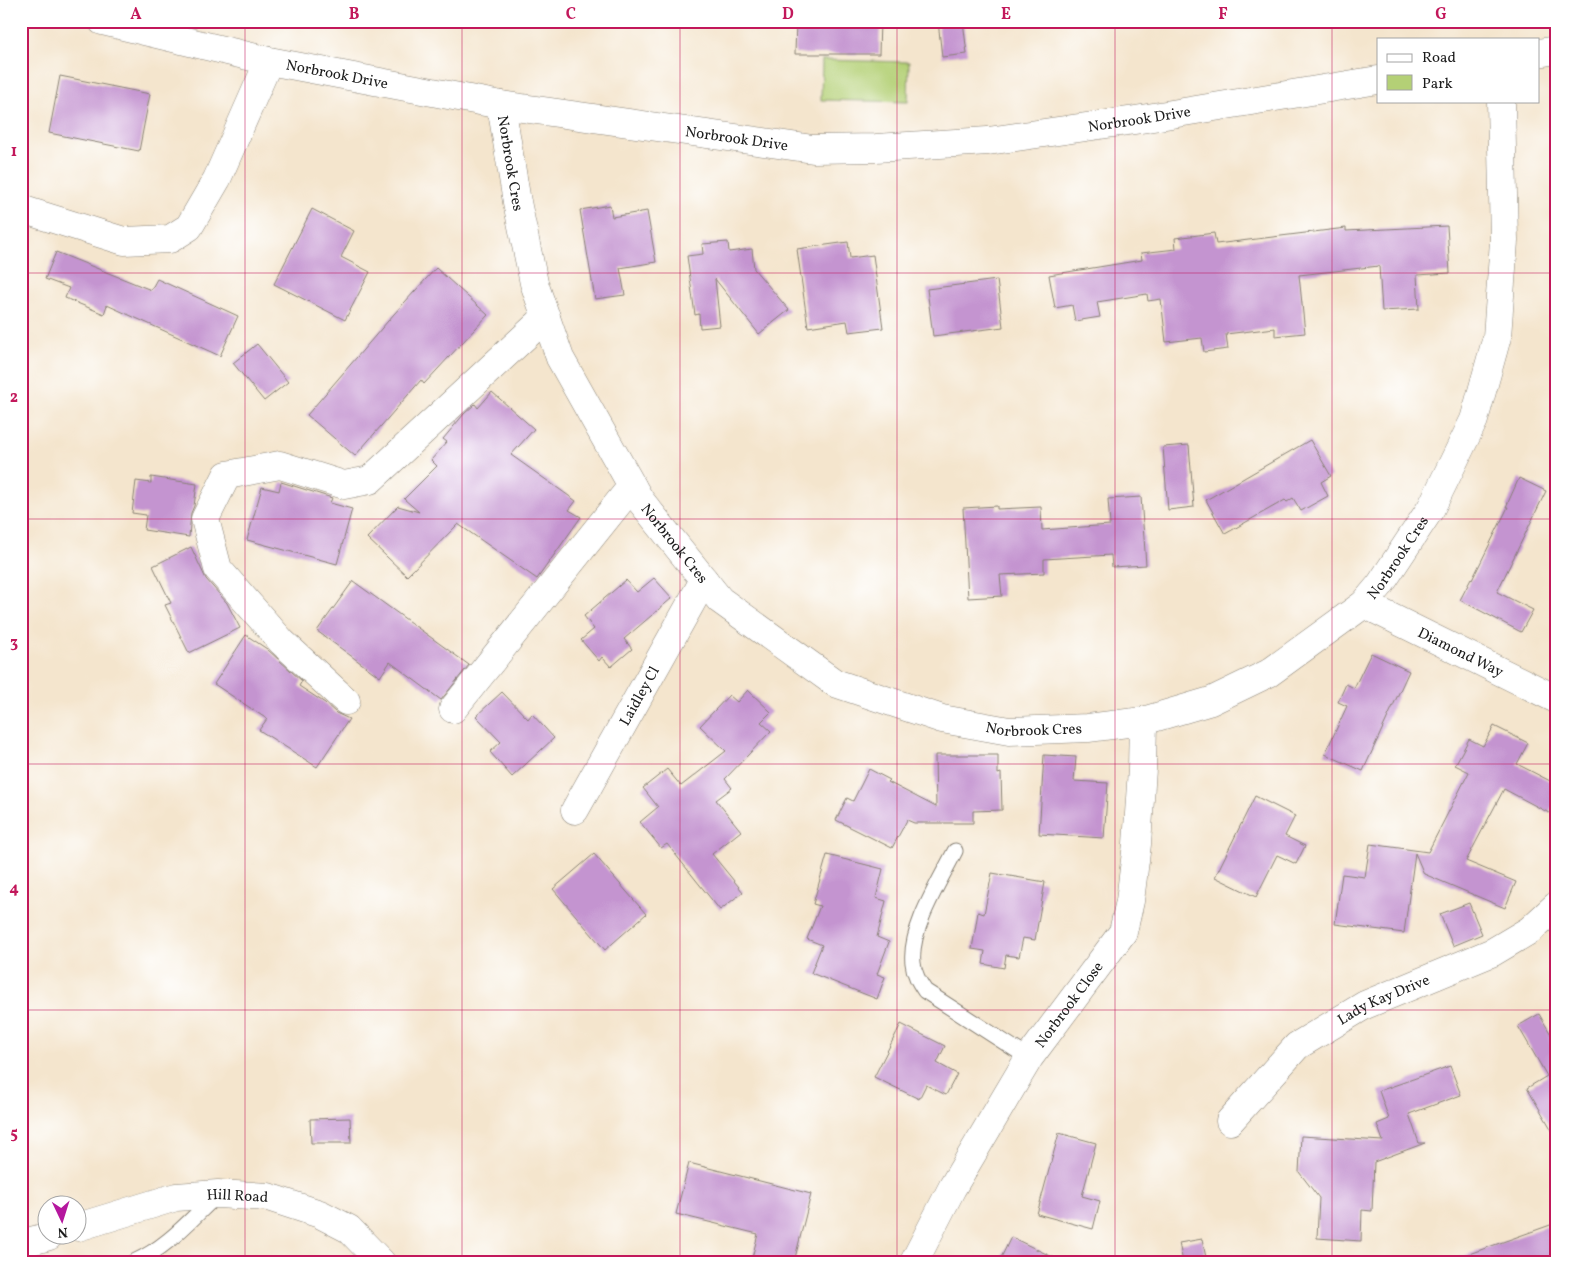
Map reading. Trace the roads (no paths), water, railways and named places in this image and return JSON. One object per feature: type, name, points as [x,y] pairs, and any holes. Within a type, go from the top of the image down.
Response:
[{"type":"street","name":"Norbrook Drive","points":[[102,21],[269,61],[501,105],[813,150],[876,148],[998,139],[1135,120],[1377,80]]},
{"type":"street","points":[[1540,53],[1556,50]]},
{"type":"street","points":[[21,209],[124,241],[170,239],[189,227],[217,179],[269,61]]},
{"type":"street","name":"Norbrook Cres","points":[[501,105],[516,202],[534,283],[560,358],[640,500],[720,600],[835,683],[942,719],[1009,731],[1088,728],[1143,721],[1211,701],[1269,673],[1364,604],[1380,585],[1431,508],[1474,420],[1492,356],[1496,337],[1504,240],[1501,102]]},
{"type":"street","points":[[346,701],[282,642],[218,569],[205,519],[227,475],[280,465],[344,485],[370,480],[546,317]]},
{"type":"street","points":[[453,708],[632,486]]},
{"type":"street","name":"Laidley Cl","points":[[575,810],[704,580]]},
{"type":"street","name":"Diamond Way","points":[[1364,604],[1556,699]]},
{"type":"street","name":"Norbrook Close","points":[[914,1262],[952,1188],[1029,1058],[1123,932],[1130,901],[1137,844],[1143,721]]},
{"type":"street","name":"Lady Kay Drive","points":[[1230,1121],[1297,1046],[1365,1005],[1493,952],[1530,930],[1556,906]]},
{"type":"street","name":"Hill Road","points":[[88,1224],[176,1197],[218,1194],[268,1197],[320,1214],[350,1229],[381,1262]]},
{"type":"street","points":[[21,1244],[38,1239]]},
{"type":"lane","points":[[955,851],[924,912],[913,948],[913,963],[917,978],[925,991],[1029,1058]]},
{"type":"lane","points":[[134,1262],[170,1240],[218,1194]]}]
